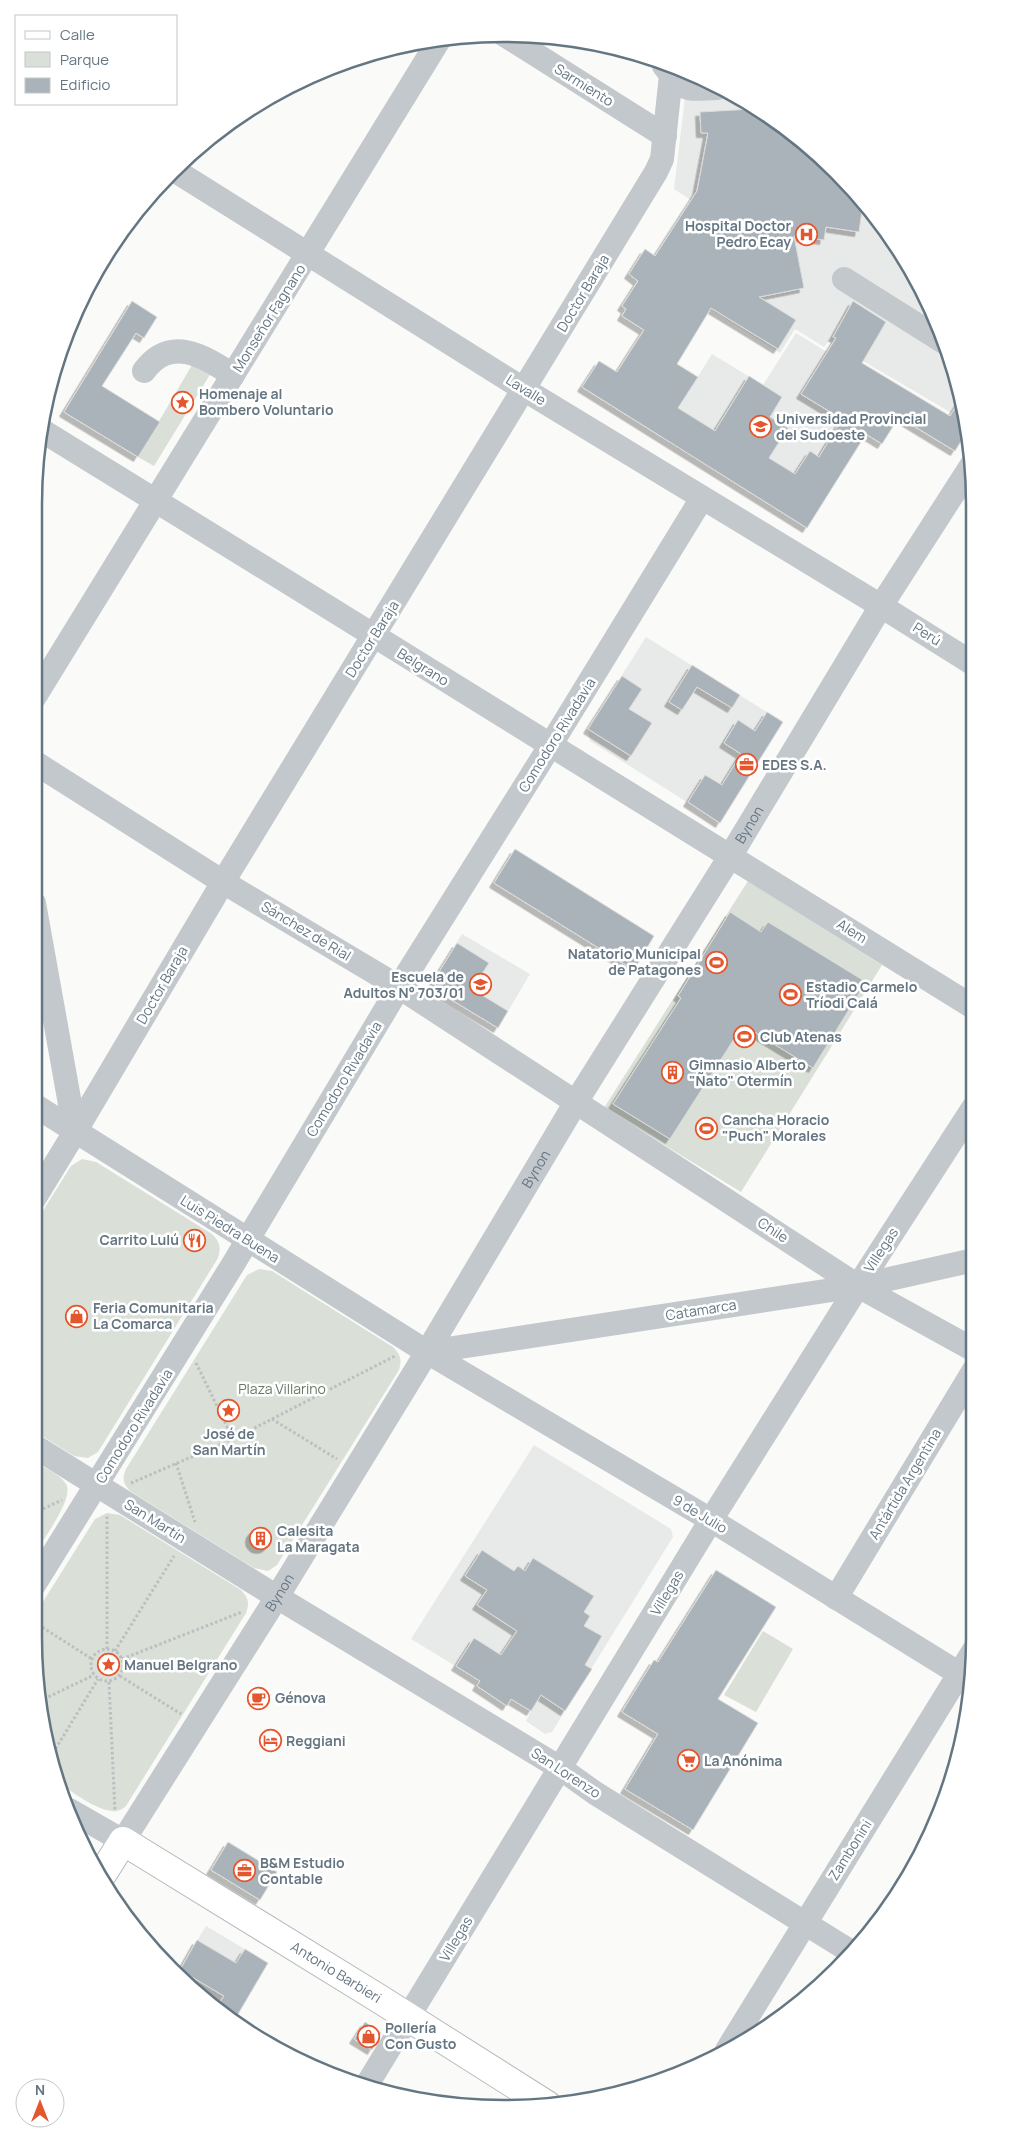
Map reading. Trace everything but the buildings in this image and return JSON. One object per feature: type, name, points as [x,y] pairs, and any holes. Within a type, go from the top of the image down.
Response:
[{"type":"main road","name":"Bynon","points":[[104,1871],[123,1841]]},
{"type":"main road","name":"Antonio Barbieri","points":[[123,1841],[539,2100]]},
{"type":"street","name":"Sarmiento","points":[[516,42],[665,136]]},
{"type":"street","name":"Monseñor Fagnano","points":[[43,683],[434,48]]},
{"type":"street","name":"Doctor Baraja","points":[[43,1184],[223,882],[525,390],[656,172],[662,159],[665,136],[669,73]]},
{"type":"street","points":[[673,75],[679,84],[688,89],[705,88]]},
{"type":"street","name":"Lavalle","points":[[181,175],[525,390],[881,606]]},
{"type":"street","points":[[844,279],[934,336]]},
{"type":"street","points":[[144,371],[152,360],[163,353],[176,350],[205,358],[233,375]]},
{"type":"street","name":"Belgrano","points":[[48,434],[550,746],[731,855]]},
{"type":"street","name":"Bynon","points":[[123,1841],[200,1716],[277,1597],[427,1352],[576,1102],[731,855],[881,606],[966,474]]},
{"type":"street","name":"Comodoro Rivadavia","points":[[43,1571],[248,1241],[399,987],[702,498]]},
{"type":"street","name":"Perú","points":[[881,606],[966,659]]},
{"type":"street","name":"Sánchez de Rial","points":[[43,768],[223,882],[399,987],[576,1102]]},
{"type":"street","name":"Alem","points":[[731,855],[966,1003]]},
{"type":"street","points":[[43,953],[75,1132]]},
{"type":"street","name":"Chile","points":[[576,1102],[858,1286],[966,1346]]},
{"type":"street","name":"Luis Piedra Buena","points":[[43,1111],[427,1352]]},
{"type":"street","name":"Villegas","points":[[370,2080],[711,1520],[858,1286],[966,1120]]},
{"type":"street","name":"Catamarca","points":[[427,1352],[858,1286],[966,1262]]},
{"type":"street","name":"9 de Julio","points":[[427,1352],[711,1520],[965,1678]]},
{"type":"street","name":"Antártida Argentina","points":[[836,1598],[966,1383]]},
{"type":"street","name":"San Martín","points":[[43,1451],[277,1597]]},
{"type":"street","name":"San Lorenzo","points":[[277,1597],[560,1768],[595,1792],[846,1949]]},
{"type":"street","name":"Zambonini","points":[[733,2041],[805,1923],[965,1678]]},
{"type":"street","points":[[78,1815],[123,1841]]},
{"type":"path","points":[[126,1485],[233,1439],[400,1354]]},
{"type":"path","points":[[194,1360],[233,1439]]},
{"type":"path","points":[[272,1419],[342,1462]]},
{"type":"path","points":[[176,1463],[196,1525]]},
{"type":"path","points":[[43,1509],[68,1498]]},
{"type":"path","points":[[107,1513],[107,1649]]},
{"type":"path","points":[[115,1651],[177,1550]]},
{"type":"path","points":[[122,1659],[247,1610]]},
{"type":"path","points":[[43,1628],[92,1659]]},
{"type":"path","points":[[107,1649],[115,1651],[122,1659],[124,1666],[120,1676],[109,1682],[98,1679],[91,1667],[92,1659],[97,1652],[107,1649]]},
{"type":"path","points":[[46,1699],[94,1675]]},
{"type":"path","points":[[120,1676],[183,1715]]},
{"type":"path","points":[[56,1749],[98,1679]]},
{"type":"path","points":[[109,1682],[115,1812]]},
{"type":"shaded area","name":"Hospital Doctor Pedro Ecay","points":[[687,81],[736,104],[786,138],[809,157],[852,200],[889,248],[919,300],[931,328],[951,385],[959,417],[829,341],[824,347],[795,329],[780,353],[702,304],[717,217],[674,189]]},
{"type":"shaded area","name":"Universidad Provincial del Sudoeste","points":[[796,333],[827,352],[802,395],[866,434],[807,528],[660,437],[712,354],[763,385]]},
{"type":"shaded area","name":"EDES S.A.","points":[[646,637],[783,722],[720,823],[590,741],[588,729]]},
{"type":"shaded area","name":"Escuela de Adultos N° 703/01","points":[[462,934],[530,974],[498,1028],[437,991],[434,980]]},
{"type":"shaded area","points":[[534,1445],[671,1529],[673,1537],[552,1732],[545,1734],[526,1721],[531,1711],[512,1699],[507,1706],[477,1686],[480,1681],[411,1639]]},
{"type":"shaded area","points":[[206,1926],[268,1963],[237,2015],[200,1986],[181,1968]]},
{"type":"green space","points":[[192,365],[214,368],[154,466],[138,457]]},
{"type":"green space","name":"Club Atenas","points":[[748,881],[882,965],[741,1192],[604,1108]]},
{"type":"green space","points":[[82,1159],[96,1162],[212,1234],[220,1248],[218,1258],[98,1452],[88,1458],[74,1456],[43,1437],[43,1211],[71,1166]]},
{"type":"green space","name":"Plaza Villarino","points":[[259,1269],[272,1271],[393,1347],[401,1360],[399,1370],[277,1565],[268,1571],[254,1568],[130,1491],[124,1478],[126,1469],[247,1275]]},
{"type":"green space","points":[[43,1466],[60,1477],[68,1490],[62,1509],[43,1540]]},
{"type":"green space","points":[[107,1513],[120,1515],[241,1590],[248,1603],[246,1613],[126,1806],[119,1810],[111,1811],[92,1804],[68,1789],[51,1729],[43,1669],[43,1602],[95,1519]]},
{"type":"green space","points":[[763,1631],[793,1649],[756,1712],[724,1695]]},
{"type":"place","name":"Hospital Doctor Pedro Ecay","points":[[807,234]]},
{"type":"place","name":"Homenaje al Bombero Voluntario","points":[[183,402]]},
{"type":"place","name":"Universidad Provincial del Sudoeste","points":[[760,427]]},
{"type":"place","name":"EDES S.A.","points":[[746,765]]},
{"type":"place","name":"Natatorio Municipal de Patagones","points":[[717,962]]},
{"type":"place","name":"Escuela de Adultos N° 703/01","points":[[480,985]]},
{"type":"place","name":"Estadio Carmelo Tríodi Calá","points":[[790,995]]},
{"type":"place","name":"Club Atenas","points":[[744,1037]]},
{"type":"place","name":"Gimnasio Alberto \"Ñato\" Otermín","points":[[673,1073]]},
{"type":"place","name":"Cancha Horacio \"Puch\" Morales","points":[[706,1128]]},
{"type":"place","name":"Carrito Lulú","points":[[195,1240]]},
{"type":"place","name":"Feria Comunitaria La Comarca","points":[[77,1316]]},
{"type":"place","name":"José de San Martín","points":[[229,1411]]},
{"type":"place","name":"Calesita La Maragata","points":[[261,1539]]},
{"type":"place","name":"Manuel Belgrano","points":[[108,1665]]},
{"type":"place","name":"Génova","points":[[259,1698]]},
{"type":"place","name":"Reggiani","points":[[270,1741]]},
{"type":"place","name":"La Anónima","points":[[688,1761]]},
{"type":"place","name":"B&M Estudio Contable","points":[[244,1871]]},
{"type":"place","name":"Pollería Con Gusto","points":[[369,2036]]}]
